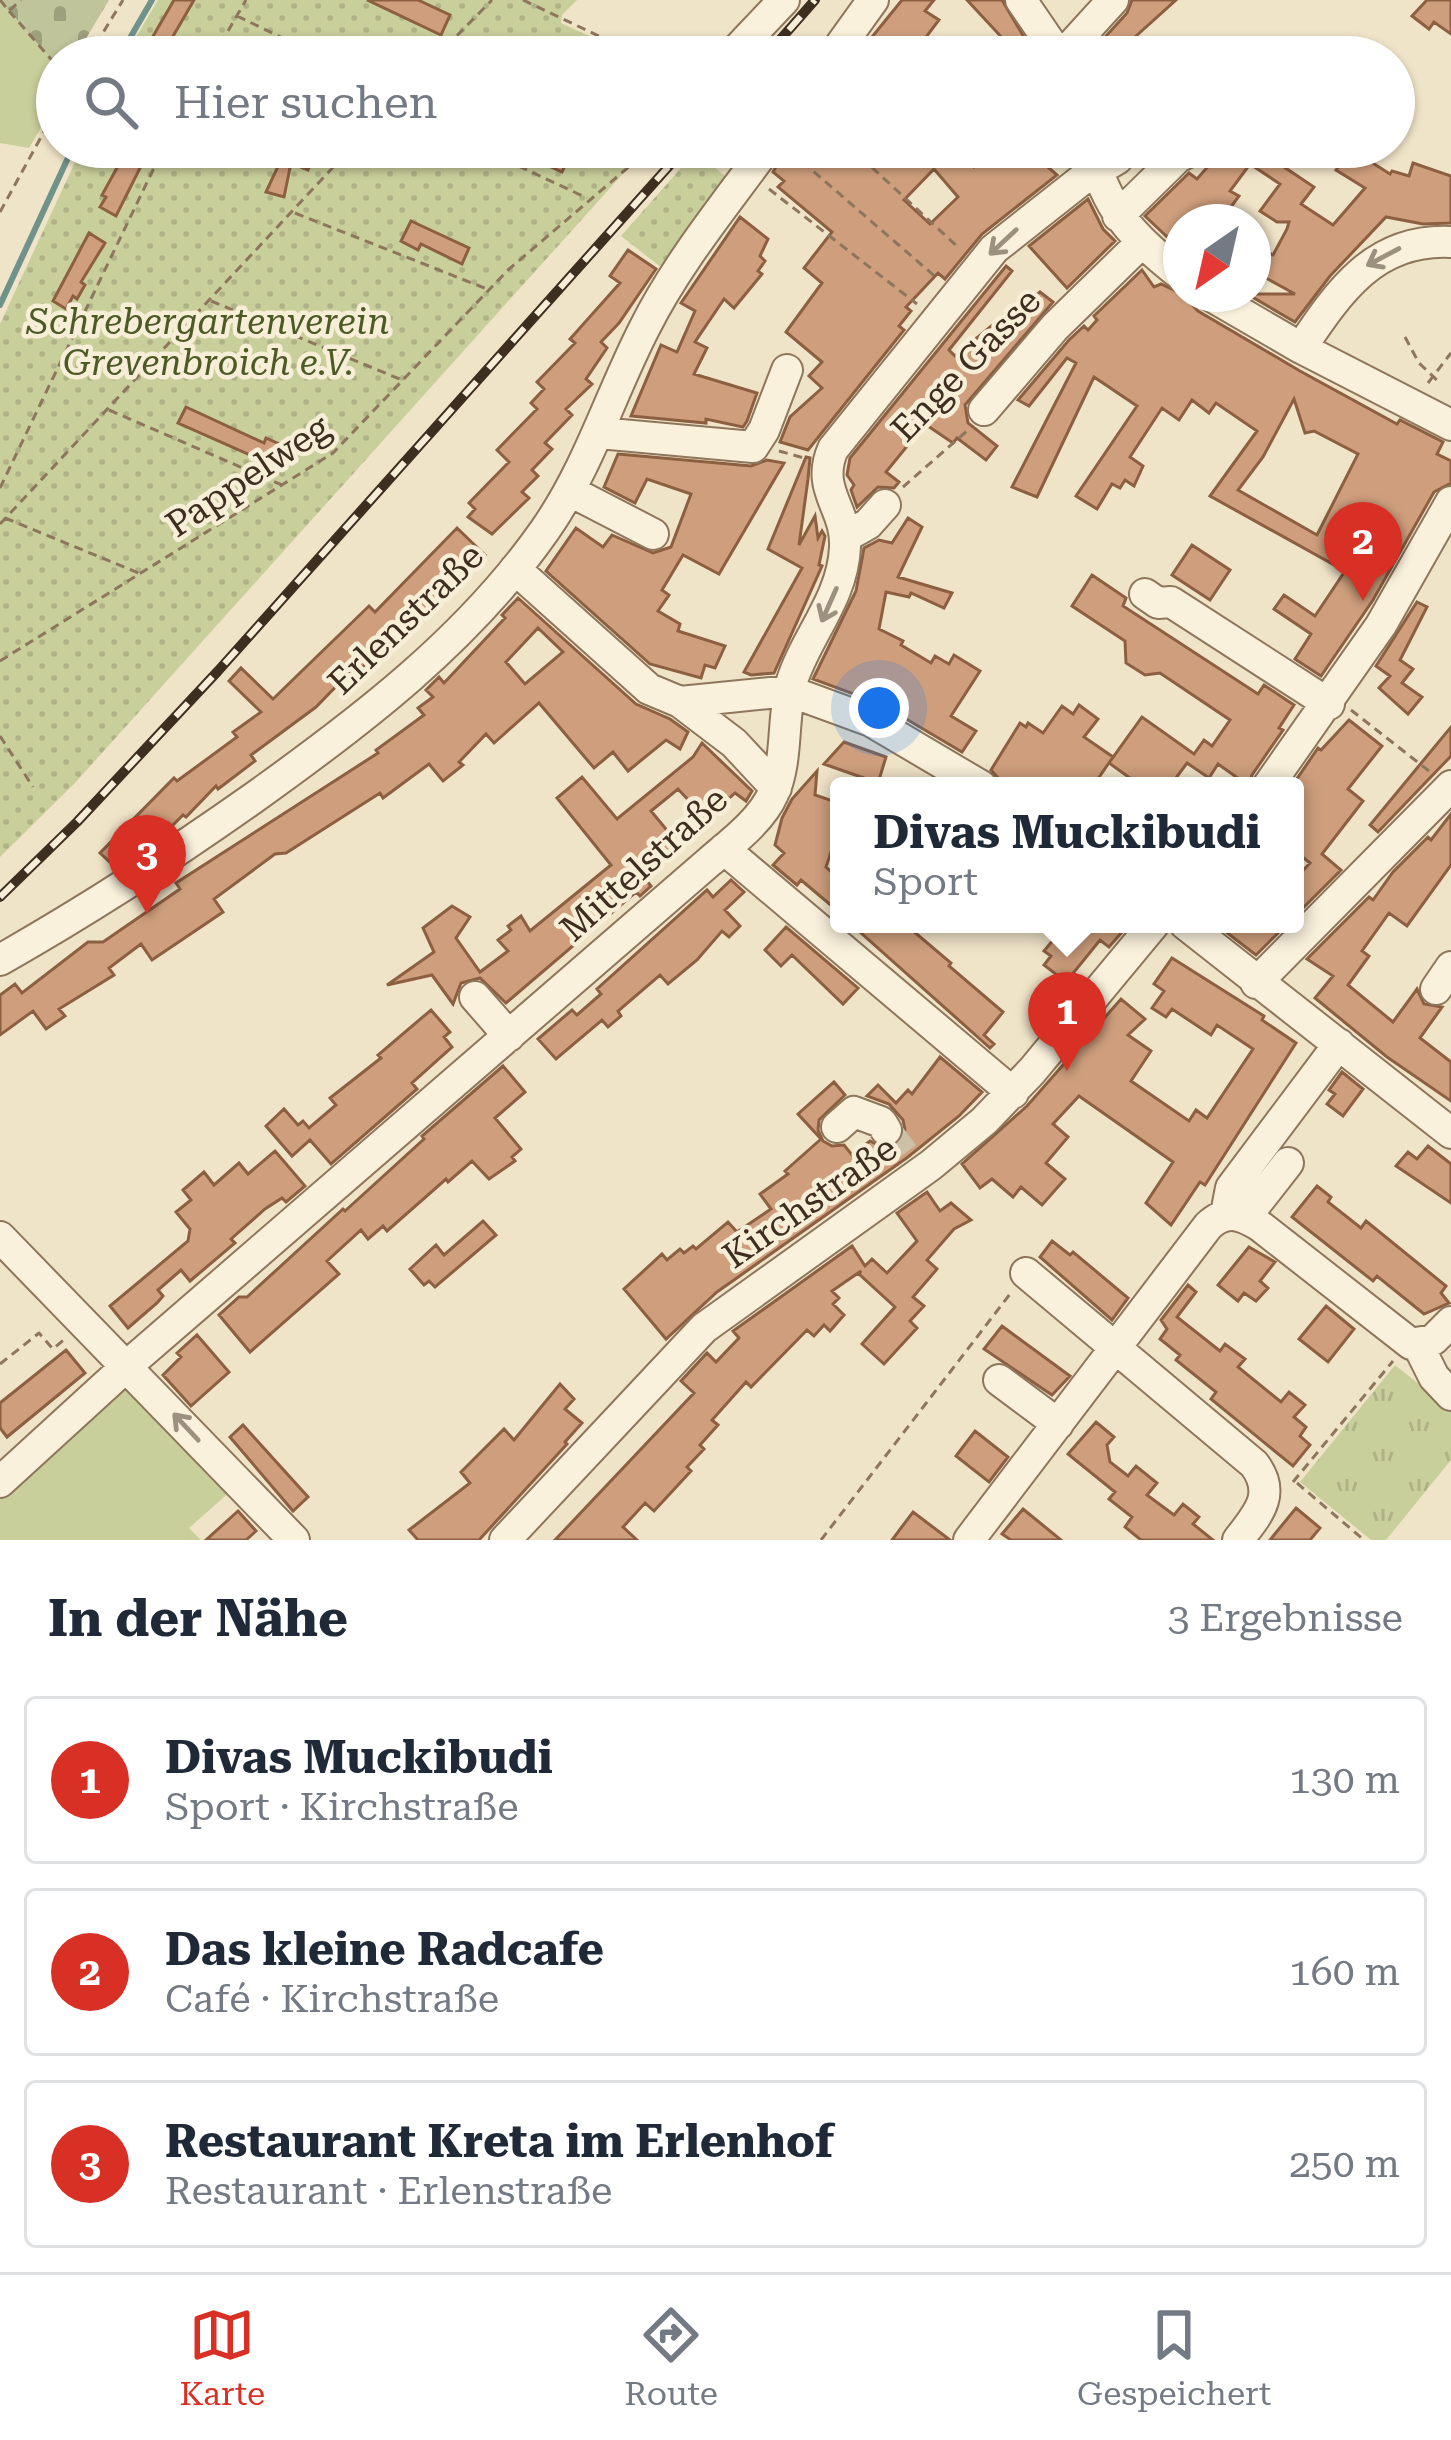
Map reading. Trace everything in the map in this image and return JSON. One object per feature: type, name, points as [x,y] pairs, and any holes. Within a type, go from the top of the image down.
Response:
[{"type":"street","points":[[750,36],[784,0]]},
{"type":"street","points":[[847,36],[873,0]]},
{"type":"street","points":[[1022,0],[1047,36]]},
{"type":"street","points":[[1080,36],[1113,0]]},
{"type":"street","name":"Erlenstraße","points":[[0,960],[154,867],[332,742],[452,639],[515,569],[570,491],[654,310],[752,168]]},
{"type":"street","points":[[828,463],[838,441],[978,267],[1012,232],[1096,168]]},
{"type":"street","points":[[1114,168],[1118,216],[1163,261]]},
{"type":"street","points":[[1118,216],[1167,168]]},
{"type":"street","points":[[1301,348],[1360,271],[1410,244],[1451,242]]},
{"type":"street","name":"Enge Gasse","points":[[984,410],[1055,327],[1141,243]]},
{"type":"street","points":[[1239,312],[1451,425]]},
{"type":"street","points":[[599,434],[753,447],[787,370]]},
{"type":"street","name":"Mittelstraße","points":[[0,1482],[763,810],[776,788],[789,691],[836,589],[845,537],[827,486],[828,463]]},
{"type":"street","points":[[570,491],[653,534]]},
{"type":"street","points":[[1275,777],[1329,704],[1407,583],[1451,502]]},
{"type":"street","points":[[845,537],[868,524],[885,505]]},
{"type":"street","points":[[515,569],[649,689],[680,702],[734,743],[776,788]]},
{"type":"street","points":[[1145,594],[1158,603],[1171,602],[1329,704]]},
{"type":"street","points":[[680,702],[789,691],[872,722],[966,777]]},
{"type":"street","points":[[1304,931],[1443,781]]},
{"type":"street","points":[[724,849],[1013,1093]]},
{"type":"street","name":"Kirchstraße","points":[[505,1540],[704,1328],[913,1166],[954,1148],[1013,1093],[1146,933]]},
{"type":"street","points":[[1196,933],[1451,1133]]},
{"type":"street","points":[[1256,983],[1302,933]]},
{"type":"street","points":[[476,997],[508,1036]]},
{"type":"street","points":[[1339,1044],[1231,1187],[1236,1216],[1395,1334],[1418,1346],[1434,1377],[1451,1395]]},
{"type":"street","points":[[837,1127],[854,1112],[880,1122],[886,1130]]},
{"type":"street","points":[[969,1540],[1208,1226],[1236,1216],[1288,1163]]},
{"type":"street","points":[[0,1237],[294,1540]]},
{"type":"street","points":[[1026,1273],[1282,1484],[1238,1540]]},
{"type":"street","points":[[1418,1346],[1433,1340],[1451,1322]]},
{"type":"street","points":[[999,1380],[1058,1424]]},
{"type":"path","points":[[1,0],[36,42]]},
{"type":"path","points":[[9,10],[21,0]]},
{"type":"path","points":[[101,36],[123,0]]},
{"type":"path","points":[[225,36],[246,0]]},
{"type":"path","points":[[457,36],[492,0]]},
{"type":"path","points":[[523,0],[599,36]]},
{"type":"path","points":[[237,16],[278,36]]},
{"type":"path","points":[[0,212],[36,146]]},
{"type":"path","points":[[0,488],[154,168]]},
{"type":"path","points":[[0,524],[333,168]]},
{"type":"path","points":[[523,168],[589,199]]},
{"type":"path","name":"Pappelweg","points":[[0,661],[349,440],[488,289],[627,168]]},
{"type":"path","points":[[809,168],[956,294]]},
{"type":"path","points":[[872,168],[978,267]]},
{"type":"path","points":[[748,174],[936,319]]},
{"type":"path","points":[[292,212],[488,289]]},
{"type":"path","points":[[210,300],[403,381]]},
{"type":"path","points":[[1405,337],[1431,378],[1441,384]]},
{"type":"path","points":[[1423,391],[1451,353]]},
{"type":"path","points":[[108,410],[283,486]]},
{"type":"path","name":"Enge Gasse","points":[[885,505],[954,445],[984,410]]},
{"type":"path","points":[[753,447],[828,463]]},
{"type":"path","points":[[5,518],[142,575]]},
{"type":"path","points":[[1329,704],[1343,704],[1443,781]]},
{"type":"path","points":[[0,736],[33,787]]},
{"type":"path","points":[[820,1540],[1026,1273]]},
{"type":"path","points":[[0,1364],[39,1333],[52,1349],[86,1322]]},
{"type":"path","points":[[1364,1540],[1282,1484],[1399,1354],[1418,1346]]},
{"type":"green space","points":[[0,0],[36,42],[36,136],[29,148],[0,143]]},
{"type":"green space","points":[[0,0],[109,0],[88,36],[36,36],[36,42]]},
{"type":"green space","points":[[158,0],[577,0],[562,15],[561,23],[589,36],[137,36]]},
{"type":"green space","name":"Schrebergartenverein Grevenbroich e.V.","points":[[72,168],[628,168],[75,783],[0,857],[0,324]]},
{"type":"green space","points":[[681,168],[716,168],[727,178],[662,268],[621,236]]},
{"type":"green space","points":[[1395,1365],[1445,1405],[1451,1403],[1451,1460],[1386,1540],[1371,1540],[1300,1482]]},
{"type":"green space","points":[[133,1384],[232,1490],[189,1528],[201,1540],[0,1540],[0,1496],[121,1385]]},
{"type":"building","points":[[174,0],[194,0],[173,36],[153,36]]},
{"type":"building","points":[[367,0],[418,0],[450,15],[441,35]]},
{"type":"building","points":[[902,0],[934,0],[925,11],[939,20],[927,36],[873,36]]},
{"type":"building","points":[[967,0],[1002,0],[1023,36],[1000,36]]},
{"type":"building","points":[[1132,0],[1176,0],[1136,36],[1106,36]]},
{"type":"building","points":[[1427,0],[1451,0],[1451,34],[1434,22],[1429,29],[1412,16]]},
{"type":"building","points":[[1415,164],[1451,176],[1451,223],[1386,217],[1330,276],[1295,322],[1271,308],[1271,294],[1295,294],[1271,281],[1271,254],[1289,222],[1271,218],[1271,204],[1265,204],[1280,184],[1256,168],[1286,168],[1314,187],[1301,204],[1333,225],[1365,188],[1338,168],[1380,168],[1409,176]]},
{"type":"building","points":[[117,168],[140,168],[116,216],[100,207],[106,197],[102,195]]},
{"type":"building","points":[[277,168],[290,168],[284,197],[266,192]]},
{"type":"building","points":[[775,168],[1049,168],[1057,175],[982,234],[945,279],[938,273],[906,307],[911,311],[899,326],[904,330],[808,450],[780,442],[790,417],[822,388],[809,376],[822,362],[786,332],[822,283],[804,268],[832,232],[778,187],[784,181],[773,172]],"holes":[[[934,169],[958,197],[930,224],[904,200]]]},
{"type":"building","points":[[1207,168],[1247,168],[1230,191],[1239,196],[1233,204],[1163,204],[1163,233],[1145,216],[1189,173],[1197,179]]},
{"type":"building","points":[[1088,199],[1103,229],[1115,241],[1067,288],[1029,246]]},
{"type":"building","points":[[740,217],[768,239],[760,256],[765,261],[758,271],[762,274],[734,308],[724,299],[695,342],[707,348],[694,374],[757,393],[747,421],[743,427],[706,419],[706,423],[631,416],[661,345],[677,352],[695,311],[681,303]]},
{"type":"building","points":[[411,221],[469,248],[462,264],[421,244],[418,250],[401,241]]},
{"type":"building","points":[[89,233],[105,243],[81,282],[85,285],[77,299],[73,296],[66,309],[53,301]]},
{"type":"building","points":[[628,250],[656,269],[601,342],[607,348],[586,379],[592,384],[566,409],[572,415],[545,443],[552,449],[532,470],[538,476],[522,492],[529,498],[492,534],[468,517],[475,509],[469,503],[509,462],[497,450],[537,409],[531,403],[544,389],[537,382],[575,343],[570,339],[620,283],[610,276]]},
{"type":"building","points":[[1006,266],[1012,271],[949,350],[955,356],[1030,294],[1040,292],[1053,302],[965,405],[968,423],[997,446],[986,460],[957,438],[953,443],[925,424],[886,472],[899,482],[894,488],[878,487],[857,507],[851,490],[854,485],[847,475],[850,458]]},
{"type":"building","points":[[1142,270],[1154,287],[1163,285],[1163,312],[1200,312],[1397,424],[1400,420],[1443,442],[1437,454],[1451,461],[1451,483],[1434,492],[1373,600],[1321,676],[1295,659],[1311,634],[1274,609],[1284,595],[1315,616],[1345,571],[1210,496],[1257,431],[1216,403],[1209,413],[1192,400],[1179,420],[1162,408],[1130,457],[1143,466],[1134,486],[1125,480],[1120,488],[1112,484],[1097,509],[1076,496],[1137,406],[1094,377],[1037,497],[1012,487],[1076,363],[1067,358],[1029,406],[1018,400],[1069,340],[1097,320],[1094,316]],"holes":[[[1294,399],[1305,433],[1314,431],[1358,454],[1317,535],[1238,490],[1263,457]]]},
{"type":"building","points":[[186,407],[264,443],[266,438],[286,447],[277,467],[178,423]]},
{"type":"building","points":[[618,454],[751,466],[767,460],[784,463],[719,574],[683,555],[662,590],[669,595],[658,611],[680,624],[678,631],[725,646],[715,668],[705,665],[701,678],[650,664],[546,571],[576,528],[603,547],[612,535],[653,553],[671,547],[691,494],[647,479],[635,503],[604,487]]},
{"type":"building","points":[[806,457],[810,458],[799,545],[815,516],[818,538],[822,531],[825,536],[822,566],[774,673],[751,675],[744,672],[802,568],[768,549]]},
{"type":"building","points":[[908,518],[922,527],[898,577],[952,593],[944,608],[911,593],[909,597],[886,592],[879,629],[931,663],[935,656],[949,664],[954,655],[980,671],[951,716],[976,731],[962,752],[881,704],[813,679],[856,591],[864,548],[879,540],[892,543]]},
{"type":"building","points":[[457,528],[485,555],[401,639],[395,633],[356,674],[352,670],[316,707],[251,755],[255,761],[218,789],[216,786],[186,817],[172,826],[168,823],[113,865],[100,853],[174,778],[177,781],[237,737],[233,732],[261,712],[229,681],[241,668],[273,699],[369,606],[375,612]]},
{"type":"building","points":[[1192,545],[1230,570],[1210,600],[1172,575]]},
{"type":"building","points":[[1092,575],[1126,598],[1123,606],[1258,694],[1264,685],[1294,705],[1251,777],[1236,777],[1218,764],[1208,777],[1187,763],[1177,777],[1128,777],[1109,763],[1142,717],[1194,754],[1204,740],[1212,746],[1230,720],[1160,673],[1145,675],[1126,663],[1125,641],[1072,606]]},
{"type":"building","points":[[518,598],[636,704],[688,732],[680,749],[666,740],[628,771],[613,752],[594,768],[539,703],[494,743],[486,734],[459,762],[463,765],[443,781],[429,764],[383,798],[380,793],[286,853],[275,854],[214,899],[223,912],[152,960],[141,944],[109,968],[114,975],[59,1009],[65,1016],[46,1029],[33,1011],[0,1035],[0,995],[15,984],[22,993],[88,942],[103,942],[180,889],[176,883],[378,753],[424,715],[418,708],[433,697],[426,690],[439,677],[444,683],[505,618],[502,615]],"holes":[[[538,628],[563,652],[525,684],[506,662]]]},
{"type":"building","points":[[1417,602],[1427,607],[1400,660],[1413,669],[1402,683],[1422,697],[1408,714],[1379,688],[1390,676],[1376,666]]},
{"type":"building","points":[[1079,705],[1098,719],[1084,737],[1113,757],[1099,777],[997,777],[991,770],[1020,723],[1043,733],[1062,706],[1073,714]]},
{"type":"building","points":[[1349,720],[1382,746],[1348,789],[1363,801],[1322,854],[1341,870],[1304,907],[1304,869],[1310,863],[1304,858],[1304,777],[1298,777]]},
{"type":"building","points":[[1451,727],[1451,756],[1378,832],[1370,825]]},
{"type":"building","points":[[844,742],[886,757],[880,777],[861,777],[824,764]]},
{"type":"building","points":[[702,743],[752,791],[746,801],[735,793],[706,819],[678,789],[651,811],[680,846],[643,876],[651,886],[640,896],[636,892],[506,1003],[480,978],[461,983],[453,1004],[432,975],[387,985],[434,952],[423,928],[452,906],[470,917],[456,938],[480,972],[508,951],[498,940],[511,930],[508,926],[521,916],[530,931],[611,865],[557,798],[582,777],[617,819],[693,757]]},
{"type":"building","points":[[817,771],[815,795],[830,800],[826,867],[830,904],[773,865],[784,853],[775,845],[792,799]]},
{"type":"building","points":[[1451,814],[1451,865],[1407,926],[1389,913],[1362,951],[1369,956],[1348,985],[1393,1022],[1417,989],[1424,1004],[1442,1007],[1420,1038],[1451,1062],[1451,1101],[1315,998],[1333,976],[1307,959],[1369,897],[1373,900],[1393,872],[1428,837],[1431,840]]},
{"type":"building","points":[[731,880],[744,892],[725,910],[740,926],[729,937],[722,931],[668,984],[660,975],[618,1011],[621,1016],[608,1027],[602,1020],[556,1059],[538,1039],[572,1010],[577,1015],[601,994],[597,989],[707,890],[713,897]]},
{"type":"building","points":[[786,927],[858,988],[843,1004],[792,955],[781,966],[765,950]]},
{"type":"building","points":[[861,933],[916,933],[951,963],[1003,1012],[984,1035],[994,1044],[990,1048]]},
{"type":"building","points":[[1046,933],[1121,933],[1109,947],[1100,940],[1066,982],[1044,965],[1051,956],[1044,951],[1054,939]]},
{"type":"building","points":[[1227,933],[1278,933],[1256,955]]},
{"type":"building","points":[[1172,958],[1264,1016],[1262,1020],[1296,1043],[1205,1185],[1200,1182],[1171,1225],[1146,1203],[1173,1162],[1079,1096],[1053,1124],[1068,1137],[1046,1163],[1065,1179],[1042,1205],[1021,1187],[1013,1197],[992,1179],[980,1188],[962,1164],[1027,1106],[1121,999],[1145,1019],[1128,1035],[1151,1051],[1131,1081],[1189,1121],[1196,1110],[1207,1118],[1253,1049],[1217,1025],[1211,1035],[1172,1009],[1166,1017],[1152,1008],[1164,991],[1154,984]]},
{"type":"building","points":[[431,1010],[450,1032],[444,1037],[452,1047],[412,1083],[417,1089],[331,1164],[310,1140],[292,1156],[266,1126],[284,1109],[298,1125],[303,1121],[309,1128],[336,1105],[330,1098]]},
{"type":"building","points":[[940,1057],[982,1092],[959,1116],[717,1292],[666,1339],[624,1289],[662,1254],[667,1260],[680,1249],[684,1253],[693,1246],[696,1249],[728,1222],[737,1232],[771,1209],[760,1194],[788,1174],[785,1171],[821,1139],[798,1114],[834,1082],[845,1095],[819,1120],[823,1141],[844,1145],[852,1155],[870,1141],[886,1149],[897,1146],[905,1130],[903,1120],[889,1104],[867,1096],[878,1085],[896,1103],[908,1090],[912,1094]]},
{"type":"building","points":[[503,1066],[525,1092],[495,1118],[521,1149],[512,1157],[515,1161],[489,1179],[472,1161],[387,1231],[383,1226],[368,1239],[361,1230],[327,1261],[339,1274],[250,1352],[219,1315],[239,1297],[247,1297]]},
{"type":"building","points":[[1342,1072],[1363,1089],[1343,1116],[1327,1104],[1335,1094],[1329,1090]]},
{"type":"building","points":[[1428,1146],[1451,1164],[1451,1203],[1396,1166],[1408,1152],[1417,1159]]},
{"type":"building","points":[[275,1151],[305,1186],[286,1202],[282,1198],[265,1209],[231,1239],[235,1243],[190,1281],[181,1270],[158,1290],[163,1296],[157,1303],[128,1328],[110,1306],[188,1241],[190,1229],[176,1212],[191,1200],[183,1190],[204,1172],[214,1185],[239,1163],[248,1174]]},
{"type":"building","points":[[1317,1186],[1331,1197],[1328,1202],[1361,1228],[1366,1221],[1446,1286],[1441,1293],[1449,1303],[1424,1314],[1377,1276],[1373,1281],[1292,1217]]},
{"type":"building","points":[[927,1192],[940,1211],[951,1203],[971,1220],[954,1229],[927,1260],[937,1269],[913,1297],[924,1306],[910,1321],[917,1328],[884,1364],[862,1344],[895,1307],[861,1271],[832,1291],[839,1298],[833,1304],[844,1315],[830,1331],[824,1325],[814,1336],[807,1330],[751,1387],[746,1382],[712,1420],[718,1425],[687,1467],[691,1471],[654,1511],[645,1503],[623,1527],[637,1540],[555,1540],[694,1393],[681,1381],[707,1353],[716,1362],[739,1338],[733,1331],[852,1246],[865,1266],[872,1259],[887,1273],[917,1241],[897,1213]]},
{"type":"building","points":[[483,1221],[496,1235],[435,1287],[429,1281],[424,1285],[410,1269],[436,1245],[444,1255]]},
{"type":"building","points":[[1052,1241],[1070,1255],[1073,1252],[1128,1298],[1112,1320],[1040,1257]]},
{"type":"building","points":[[1249,1247],[1275,1262],[1260,1281],[1268,1288],[1256,1301],[1244,1293],[1238,1301],[1218,1285]]},
{"type":"building","points":[[1188,1285],[1196,1292],[1177,1317],[1220,1351],[1225,1344],[1245,1359],[1238,1367],[1281,1402],[1289,1392],[1305,1405],[1294,1417],[1306,1427],[1300,1436],[1310,1445],[1293,1466],[1211,1399],[1216,1392],[1176,1360],[1180,1355],[1160,1339],[1167,1329],[1161,1320]]},
{"type":"building","points":[[1326,1306],[1354,1329],[1328,1362],[1299,1339]]},
{"type":"building","points":[[1002,1326],[1070,1376],[1052,1395],[984,1349]]},
{"type":"building","points":[[197,1335],[229,1372],[191,1406],[163,1375]]},
{"type":"building","points":[[66,1350],[85,1373],[7,1437],[0,1428],[0,1403]]},
{"type":"building","points":[[560,1384],[574,1399],[565,1409],[582,1423],[567,1444],[479,1540],[418,1540],[409,1530],[470,1483],[461,1472],[504,1429],[514,1440]]},
{"type":"building","points":[[1096,1422],[1114,1437],[1107,1445],[1110,1462],[1128,1476],[1136,1466],[1157,1483],[1147,1495],[1174,1515],[1183,1504],[1199,1517],[1193,1524],[1213,1540],[1141,1540],[1125,1527],[1132,1517],[1109,1499],[1115,1492],[1068,1454]]},
{"type":"building","points":[[243,1425],[308,1497],[293,1511],[230,1437]]},
{"type":"building","points":[[975,1431],[1008,1457],[989,1482],[956,1456]]},
{"type":"building","points":[[1296,1508],[1320,1528],[1310,1540],[1270,1540]]},
{"type":"building","points":[[1023,1509],[1061,1540],[1011,1540],[1002,1534]]},
{"type":"building","points":[[238,1511],[256,1531],[246,1540],[206,1540]]},
{"type":"building","points":[[913,1512],[950,1540],[892,1540]]},
{"type":"waterway","points":[[131,36],[152,0]]},
{"type":"waterway","points":[[0,305],[63,168]]},
{"type":"tunnel","points":[[886,1130],[907,1158]]},
{"type":"railway","points":[[783,36],[815,0]]},
{"type":"railway","points":[[0,897],[218,671],[667,168]]},
{"type":"place","name":"Das kleine Radcafe","points":[[1363,601]]},
{"type":"place","name":"Restaurant Kreta im Erlenhof","points":[[147,914]]},
{"type":"place","name":"Divas Muckibudi","points":[[1067,1071]]}]
